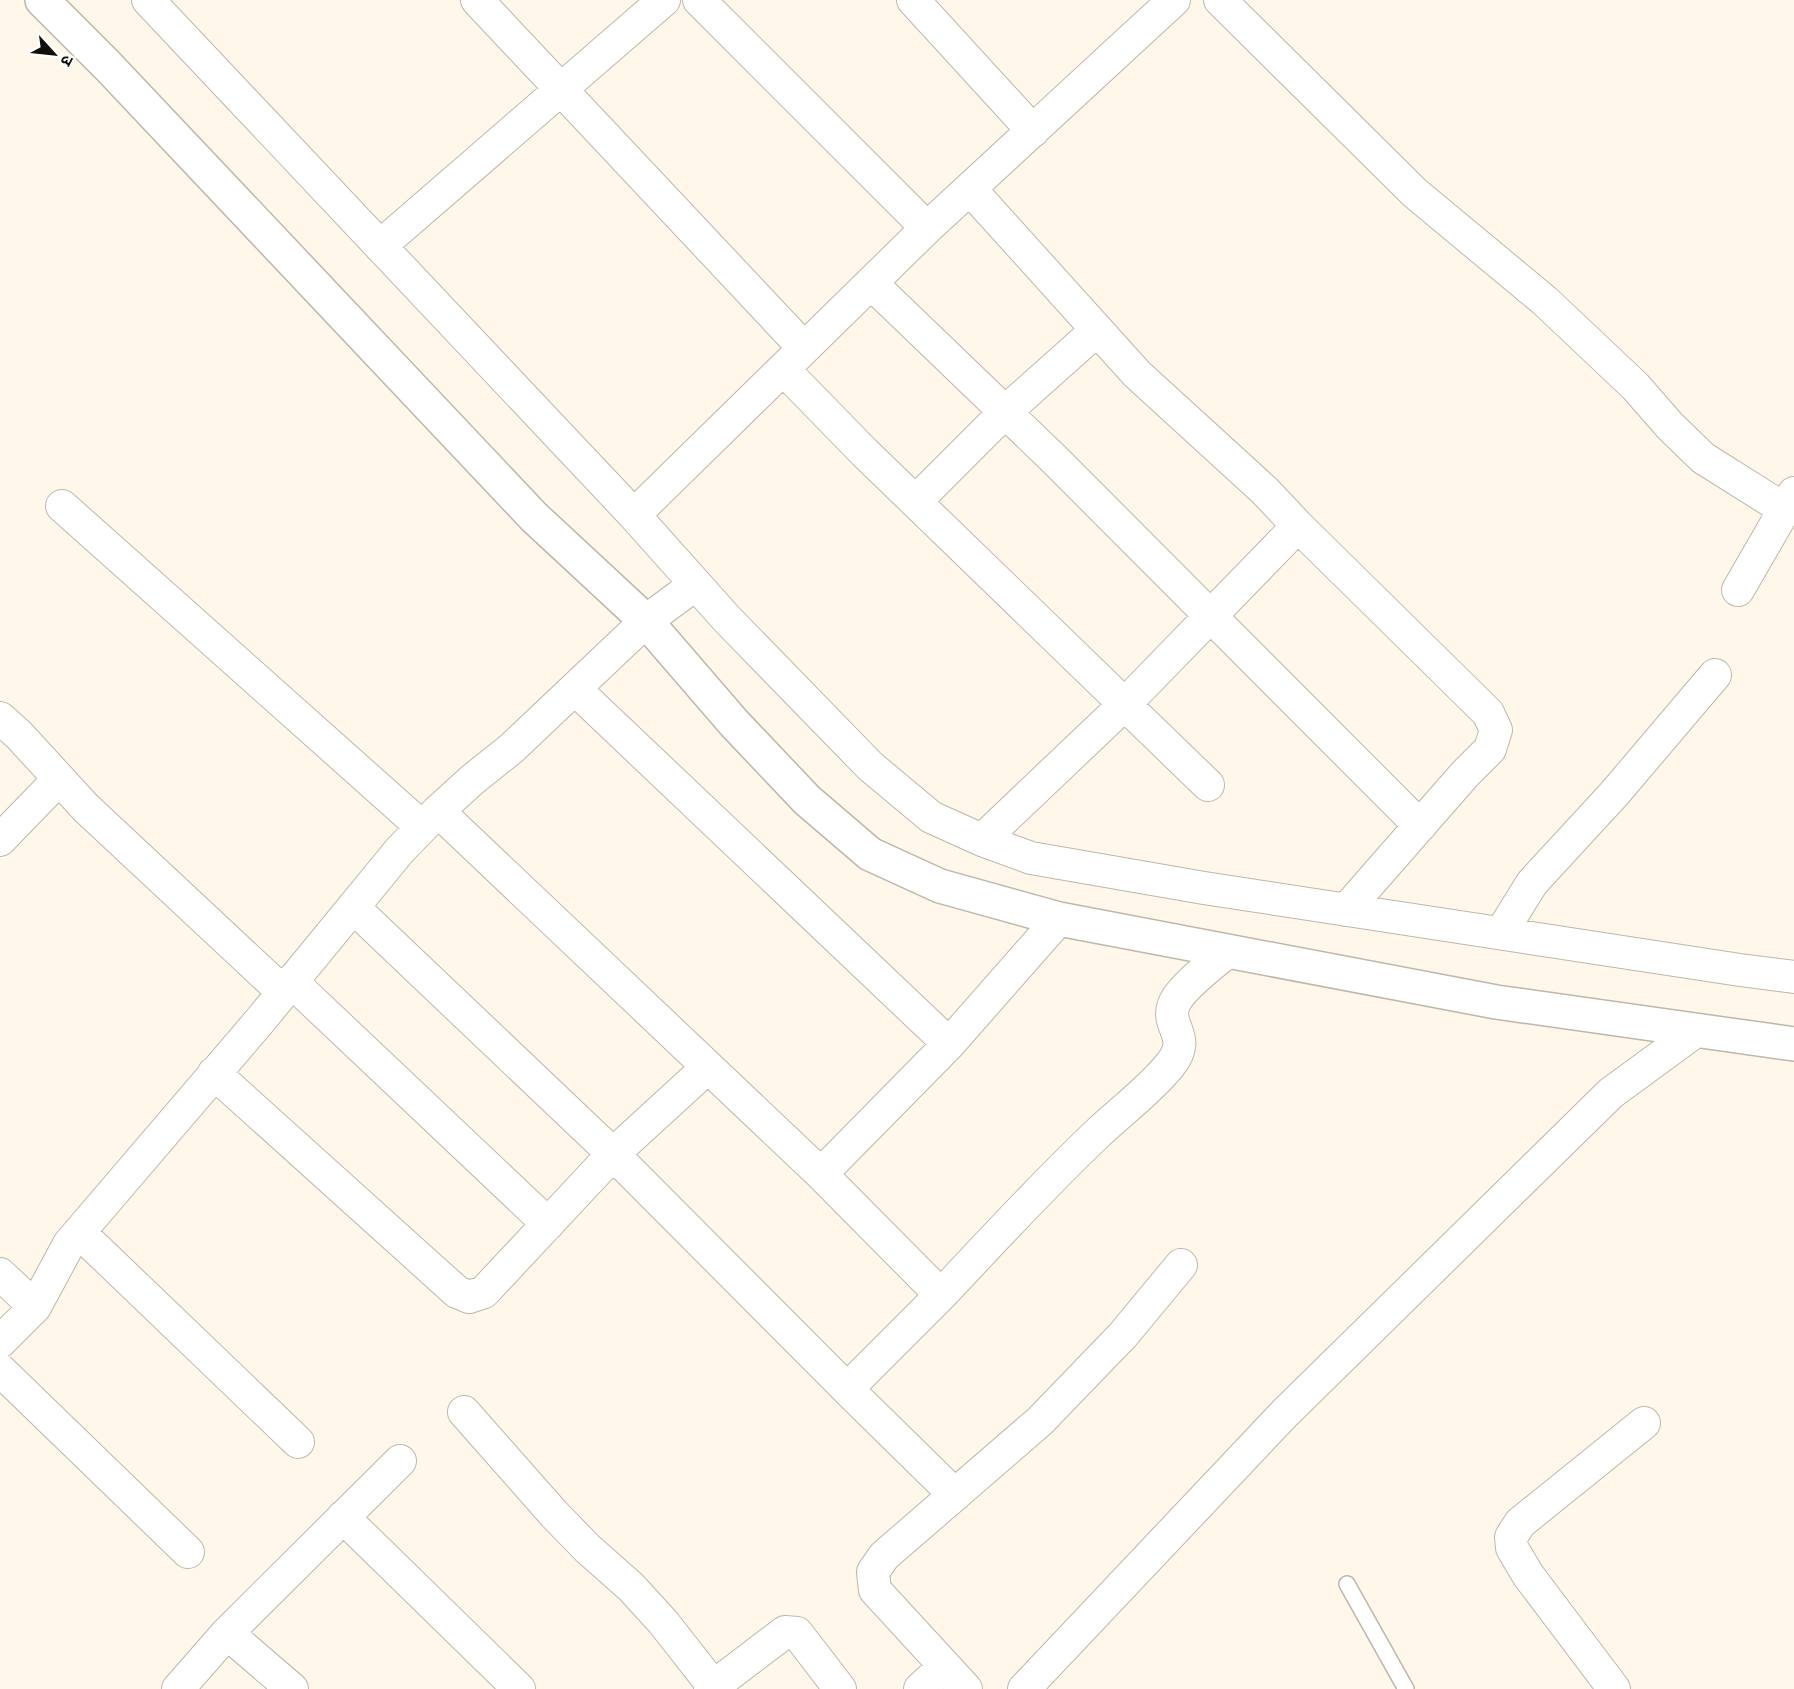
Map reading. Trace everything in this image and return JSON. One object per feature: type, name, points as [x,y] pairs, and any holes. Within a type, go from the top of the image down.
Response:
[{"type":"street","points":[[42,0],[107,64],[534,517],[672,602],[726,618],[870,766],[932,817],[982,840],[1031,858],[1204,888],[1794,977]]},
{"type":"street","points":[[477,0],[562,90],[793,359],[864,452],[1208,785]]},
{"type":"street","points":[[380,246],[664,0]]},
{"type":"street","points":[[699,0],[927,228]]},
{"type":"street","points":[[913,0],[1033,131]]},
{"type":"street","points":[[634,515],[927,228],[1174,0]]},
{"type":"street","points":[[1220,0],[1415,192],[1545,301],[1635,386],[1670,426],[1703,458],[1789,501],[1738,590]]},
{"type":"street","points":[[165,6],[380,246],[634,515],[672,602],[734,723],[807,800],[870,854],[940,886],[1059,919],[1496,1002],[1794,1044]]},
{"type":"street","points":[[970,189],[1137,374],[1265,491],[1488,713],[1496,730],[1490,749],[1465,774],[1346,910]]},
{"type":"street","points":[[871,283],[1005,412],[1420,826]]},
{"type":"street","points":[[916,501],[1005,412],[1097,330]]},
{"type":"street","points":[[62,506],[430,819],[708,1067],[820,1174],[940,1295]]},
{"type":"street","points":[[982,840],[1125,704],[1298,526]]},
{"type":"street","points":[[0,1342],[35,1307],[69,1244],[430,819],[472,780],[512,748],[575,688],[672,602]]},
{"type":"street","points":[[1501,933],[1532,883],[1614,794],[1716,675]]},
{"type":"street","points":[[575,688],[950,1044]]},
{"type":"street","points":[[0,718],[86,808],[287,986],[548,1224]]},
{"type":"street","points":[[0,840],[59,778]]},
{"type":"street","points":[[353,907],[614,1154],[955,1495]]},
{"type":"street","points":[[820,1174],[950,1044],[1059,919]]},
{"type":"street","points":[[847,1389],[1097,1134],[1156,1082],[1179,1053],[1181,1042],[1173,1022],[1174,1003],[1228,951]]},
{"type":"street","points":[[1024,1689],[1284,1414],[1577,1126],[1611,1093],[1697,1030]]},
{"type":"street","points":[[214,1073],[457,1292],[469,1297],[484,1292],[614,1154],[708,1067]]},
{"type":"street","points":[[79,1232],[298,1442]]},
{"type":"street","points":[[966,1689],[874,1590],[873,1572],[884,1556],[1054,1407],[1124,1335],[1181,1265]]},
{"type":"street","points":[[0,1274],[35,1307]]},
{"type":"street","points":[[0,1370],[188,1552]]},
{"type":"street","points":[[464,1412],[554,1514],[588,1549],[631,1587],[663,1622],[712,1688],[785,1632],[797,1633],[840,1689]]},
{"type":"street","points":[[1614,1689],[1528,1575],[1512,1548],[1511,1537],[1520,1523],[1644,1424]]},
{"type":"street","points":[[178,1689],[227,1633],[400,1461]]},
{"type":"street","points":[[344,1518],[519,1689]]},
{"type":"street","points":[[227,1633],[292,1689]]},
{"type":"street","points":[[920,1689],[945,1666]]},
{"type":"lane","points":[[1347,1584],[1406,1689]]}]
